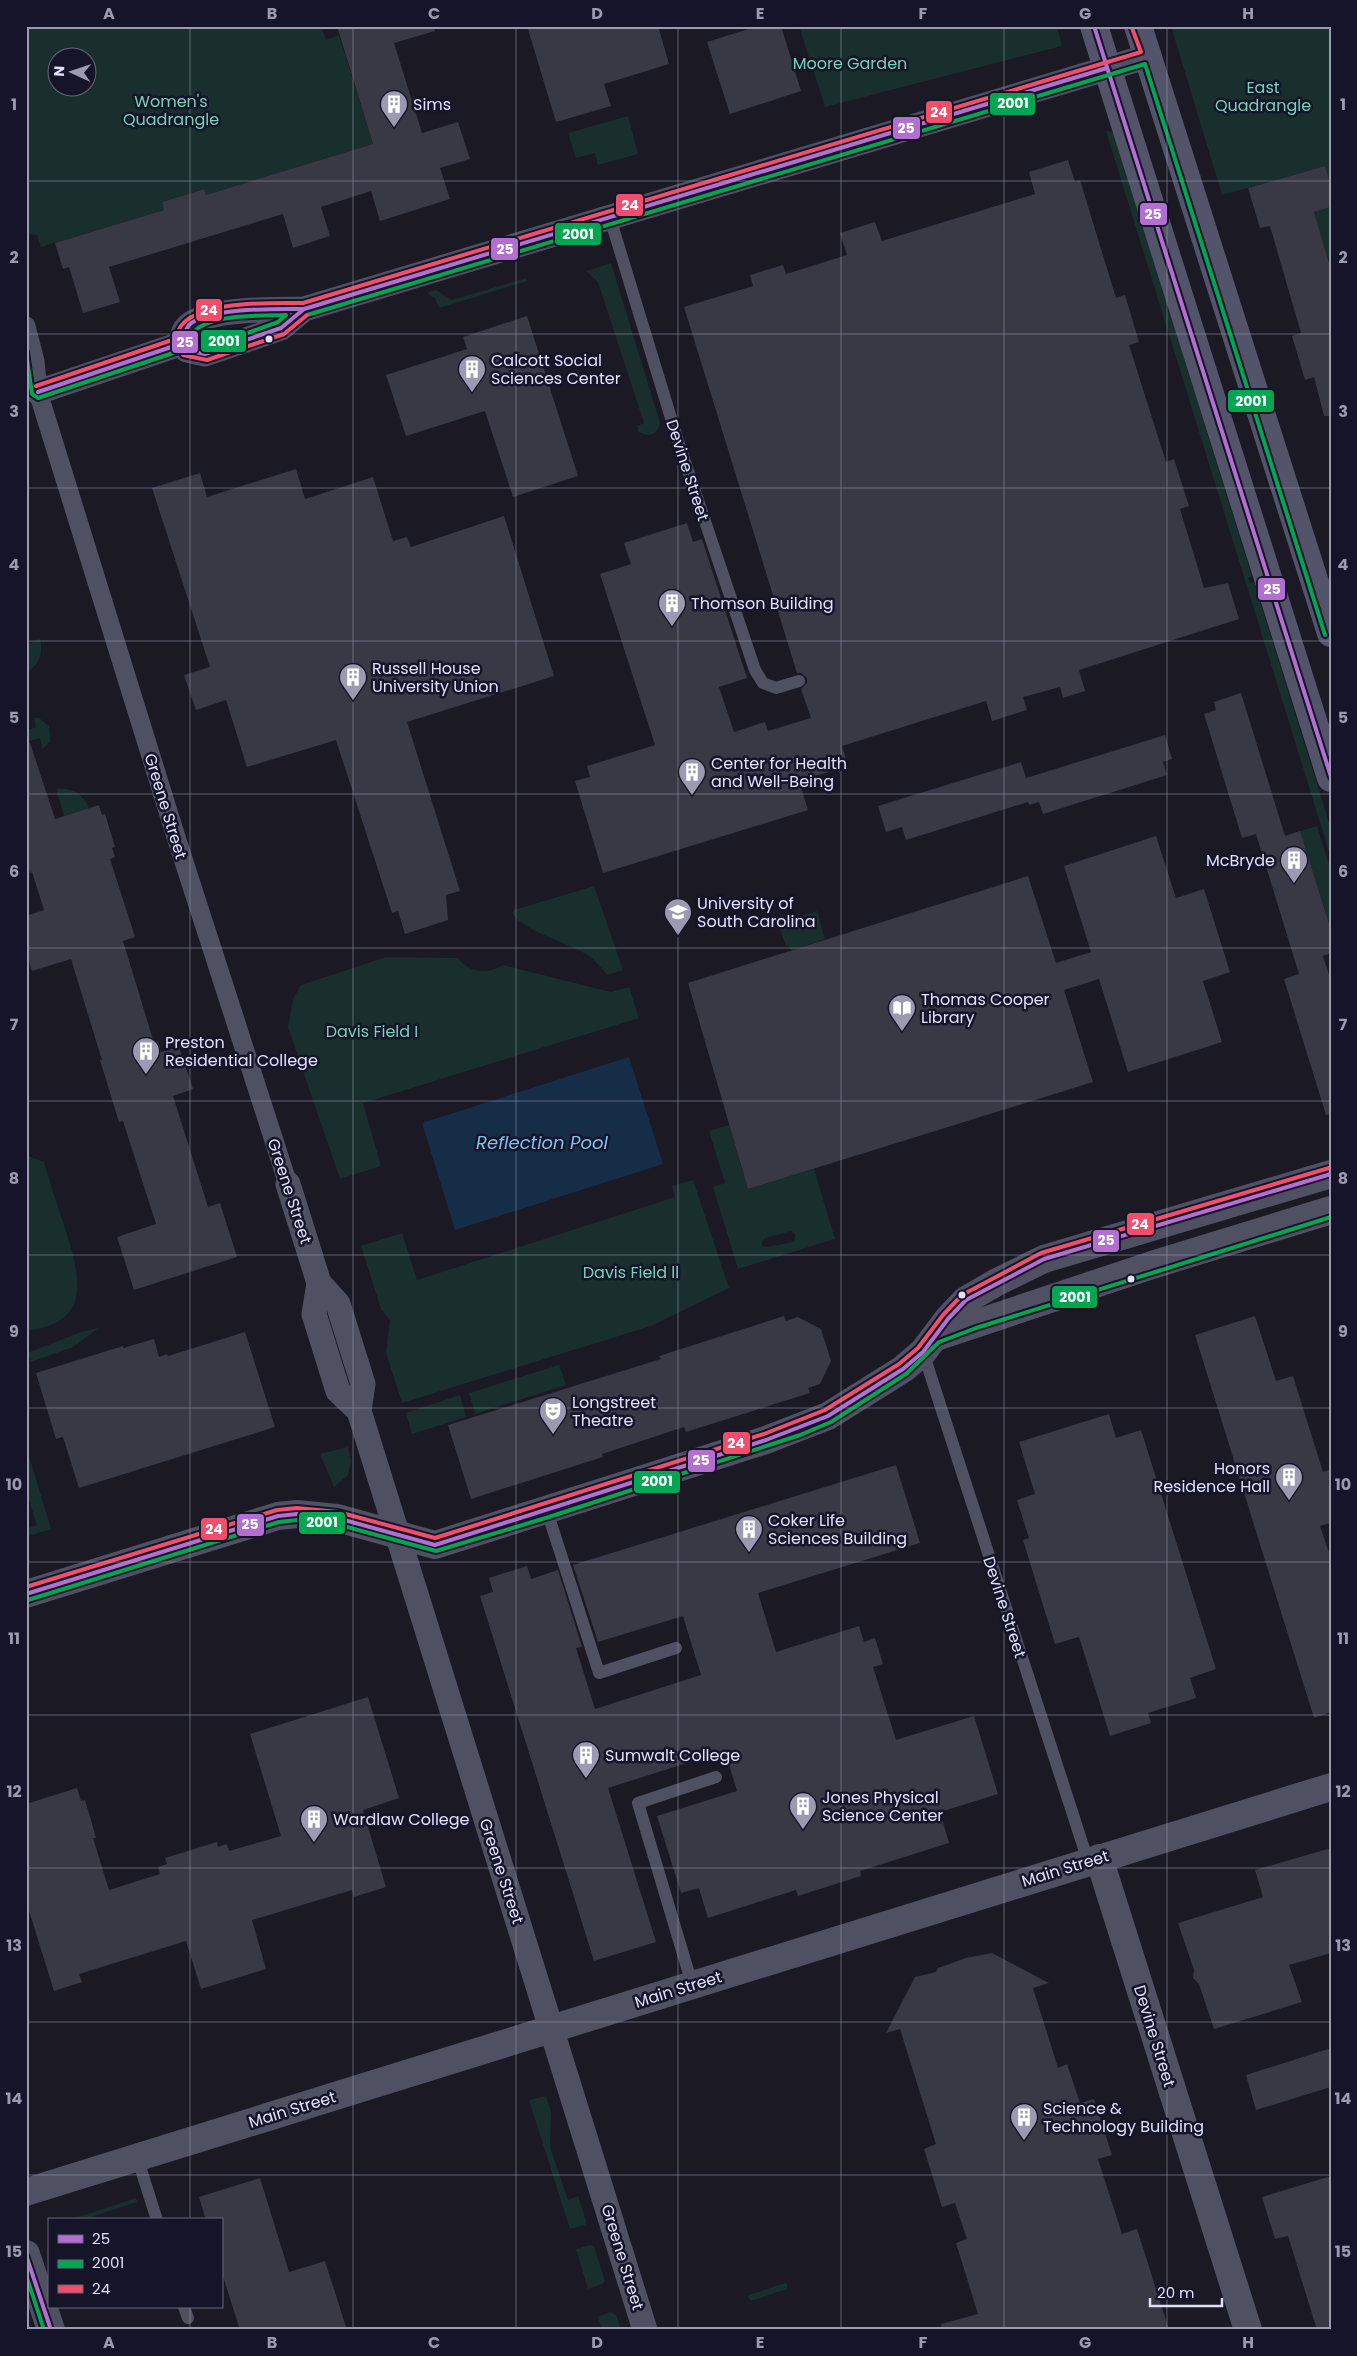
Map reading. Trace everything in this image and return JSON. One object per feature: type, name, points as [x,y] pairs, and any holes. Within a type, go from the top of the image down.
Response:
[{"type":"main road","points":[[1094,26],[1331,778]]},
{"type":"main road","points":[[1138,26],[1331,633]]},
{"type":"street","points":[[304,309],[282,328],[204,354],[187,350],[183,343],[183,334],[188,326],[196,320],[237,310],[304,309],[1148,56]]},
{"type":"street","name":"Greene Street","points":[[26,326],[35,361],[38,392],[176,837],[319,1283],[338,1304],[363,1384],[359,1411],[483,1813],[553,2028],[645,2330]]},
{"type":"street","points":[[38,392],[183,343]]},
{"type":"street","points":[[26,1594],[278,1516],[296,1514],[337,1518],[435,1545],[547,1511],[813,1423],[857,1399],[903,1370],[929,1344],[948,1319],[966,1300],[997,1282],[1044,1259],[1331,1174]]},
{"type":"street","points":[[929,1344],[1134,1270],[1331,1210]]},
{"type":"street","name":"Main Street","points":[[26,2192],[1331,1787]]},
{"type":"street","name":"Devine Street","points":[[1093,1860],[1248,2330]]},
{"type":"street","points":[[26,2254],[51,2330]]},
{"type":"lane","name":"Devine Street","points":[[610,218],[678,441],[755,670],[764,683],[776,688],[799,681]]},
{"type":"lane","name":"Devine Street","points":[[929,1344],[1093,1860]]},
{"type":"lane","points":[[547,1511],[599,1673],[676,1648]]},
{"type":"lane","points":[[692,1984],[638,1803],[716,1777]]},
{"type":"lane","points":[[137,2157],[156,2218]]},
{"type":"green space","name":"Women's Quadrangle","points":[[26,26],[321,26],[326,40],[339,35],[373,144],[206,195],[203,189],[162,202],[164,210],[41,247],[37,235],[26,234]]},
{"type":"green space","name":"Moore Garden","points":[[799,26],[1057,26],[1062,46],[825,107]]},
{"type":"green space","name":"East Quadrangle","points":[[1171,26],[1331,26],[1331,186],[1325,166],[1222,195]]},
{"type":"green space","points":[[628,116],[638,154],[598,165],[595,153],[576,158],[568,133]]},
{"type":"green space","points":[[1106,131],[1112,132],[1115,136],[1168,306],[1165,307],[1171,316],[1252,577],[1248,578],[1250,583],[1254,582],[1331,829],[1331,858]]},
{"type":"green space","points":[[1331,207],[1331,270],[1314,212]]},
{"type":"green space","points":[[611,263],[660,423],[655,433],[649,435],[638,431],[637,426],[644,423],[598,282],[586,271]]},
{"type":"green space","points":[[526,278],[527,281],[439,308],[435,298],[429,295],[428,292],[436,290],[452,300]]},
{"type":"green space","points":[[40,639],[41,654],[34,666],[26,673],[26,644]]},
{"type":"green space","points":[[34,718],[39,718],[49,726],[50,741],[43,749],[40,738],[29,741],[26,731],[36,727]]},
{"type":"green space","points":[[56,789],[67,789],[76,792],[84,799],[89,808],[64,816]]},
{"type":"green space","points":[[1317,826],[1331,871],[1331,930],[1300,831]]},
{"type":"green space","points":[[594,886],[623,970],[607,975],[587,955],[526,926],[512,913],[514,910]]},
{"type":"green space","points":[[817,911],[825,939],[791,951],[789,946],[786,946],[779,926],[781,922]]},
{"type":"green space","name":"Davis Field I","points":[[386,957],[457,958],[468,967],[479,971],[491,970],[503,965],[611,992],[629,987],[639,1018],[363,1103],[381,1166],[340,1179],[288,1027],[293,999],[301,985]]},
{"type":"green space","points":[[729,1125],[748,1189],[814,1169],[835,1239],[738,1269],[713,1187],[725,1183],[709,1131]],"holes":[[[791,1231],[795,1234],[794,1242],[767,1247],[762,1246],[762,1241],[765,1238]]]},
{"type":"green space","points":[[26,1155],[44,1162],[70,1243],[77,1277],[77,1293],[73,1306],[64,1318],[48,1326],[26,1331]]},
{"type":"green space","name":"Davis Field ll","points":[[693,1180],[729,1288],[651,1326],[402,1403],[386,1353],[390,1320],[381,1309],[361,1246],[402,1233],[417,1280],[675,1197],[672,1186]]},
{"type":"green space","points":[[99,1328],[73,1347],[31,1362],[27,1353],[81,1332]]},
{"type":"green space","points":[[559,1365],[566,1385],[475,1414],[469,1393]]},
{"type":"green space","points":[[460,1395],[466,1417],[412,1434],[406,1413]]},
{"type":"green space","points":[[26,1446],[51,1529],[26,1537],[26,1529],[37,1525],[26,1491]]},
{"type":"green space","points":[[348,1447],[351,1461],[348,1475],[334,1487],[320,1454]]},
{"type":"green space","points":[[546,2096],[551,2112],[550,2147],[568,2200],[578,2196],[586,2221],[585,2225],[570,2229],[529,2100]]},
{"type":"green space","points":[[136,2198],[137,2202],[88,2218],[75,2218]]},
{"type":"green space","points":[[590,2245],[594,2246],[605,2281],[588,2289],[576,2249]]},
{"type":"green space","points":[[785,2283],[787,2284],[787,2289],[751,2301],[748,2297],[749,2295]]},
{"type":"green space","points":[[610,2312],[616,2315],[621,2330],[602,2330],[598,2317]]},
{"type":"water","name":"Reflection Pool","points":[[629,1057],[663,1164],[455,1230],[422,1123]]},
{"type":"building","points":[[337,26],[434,26],[435,31],[394,43],[422,133],[458,122],[470,159],[440,168],[450,199],[380,221],[371,191],[321,207],[330,236],[293,248],[283,214],[109,267],[120,302],[83,313],[69,267],[63,269],[55,243],[164,210],[162,202],[204,189],[206,195],[373,144]]},
{"type":"building","points":[[527,26],[658,26],[669,64],[604,84],[611,106],[556,122]]},
{"type":"building","points":[[758,26],[781,26],[801,91],[730,114],[707,42]]},
{"type":"building","points":[[1068,160],[1075,182],[1080,180],[1116,298],[1125,295],[1139,342],[1129,345],[1166,462],[1174,459],[1189,506],[1180,509],[1204,588],[1228,583],[1239,619],[1079,670],[1085,691],[1063,698],[1060,687],[1023,697],[1027,710],[992,721],[986,701],[842,746],[848,766],[799,781],[808,810],[603,873],[575,781],[590,777],[587,766],[655,745],[600,574],[631,564],[624,543],[687,523],[693,542],[702,539],[747,678],[719,687],[734,732],[765,722],[768,731],[811,718],[801,689],[807,683],[807,678],[801,673],[797,673],[684,307],[753,286],[750,275],[783,265],[786,274],[847,255],[840,233],[875,222],[882,241],[1035,194],[1029,172]]},
{"type":"building","points":[[1325,166],[1331,186],[1331,207],[1314,212],[1331,270],[1331,416],[1324,416],[1314,377],[1305,380],[1292,336],[1301,333],[1270,226],[1260,228],[1248,188]]},
{"type":"building","name":"Calcott Social Sciences Center","points":[[527,316],[578,476],[513,497],[485,411],[406,436],[386,375],[467,349],[463,337]]},
{"type":"building","name":"Russell House University Union","points":[[296,469],[305,499],[373,477],[393,541],[407,537],[411,547],[504,516],[554,676],[407,722],[460,891],[446,895],[448,920],[405,934],[398,911],[392,913],[336,740],[247,767],[226,700],[196,710],[184,675],[210,667],[152,488],[200,473],[207,497]]},
{"type":"building","name":"McBryde","points":[[1241,693],[1285,836],[1300,831],[1331,930],[1331,953],[1323,956],[1331,981],[1331,1114],[1326,1115],[1284,979],[1299,974],[1256,834],[1242,838],[1204,714],[1216,710],[1214,702]]},
{"type":"building","points":[[1165,735],[1172,759],[1163,762],[1167,775],[1043,814],[1039,802],[1029,805],[1028,802],[906,840],[902,827],[886,832],[878,806],[1021,762],[1026,778]]},
{"type":"building","name":"Preston Residential College","points":[[30,743],[55,819],[99,805],[102,815],[105,814],[115,847],[112,848],[115,857],[110,859],[135,937],[123,941],[154,1043],[158,1041],[161,1052],[179,1047],[193,1089],[173,1096],[208,1207],[220,1203],[237,1257],[134,1290],[117,1237],[156,1224],[123,1121],[119,1122],[71,959],[32,971],[26,952],[26,916],[44,910],[32,872],[30,873],[26,862],[26,744]]},
{"type":"building","points":[[1156,836],[1176,898],[1204,889],[1230,972],[1203,981],[1222,1042],[1128,1072],[1099,979],[1064,990],[1093,1082],[748,1189],[688,983],[1028,876],[1056,963],[1091,952],[1064,866]]},
{"type":"building","points":[[784,1316],[786,1321],[798,1317],[821,1329],[831,1361],[820,1384],[808,1388],[810,1393],[686,1432],[684,1427],[602,1454],[603,1457],[471,1499],[448,1425],[661,1359],[659,1356]]},
{"type":"building","name":"Honors Residence Hall","points":[[1255,1316],[1276,1381],[1293,1376],[1323,1472],[1331,1469],[1331,1523],[1320,1526],[1331,1559],[1331,1712],[1314,1718],[1195,1335]]},
{"type":"building","points":[[245,1332],[275,1427],[79,1488],[63,1437],[56,1439],[36,1373],[123,1346],[123,1348],[154,1339],[159,1357],[167,1354],[168,1356]]},
{"type":"building","points":[[1109,1414],[1116,1438],[1141,1430],[1216,1669],[1190,1678],[1196,1698],[1148,1713],[1151,1723],[1110,1736],[1079,1637],[1055,1644],[1023,1540],[1029,1538],[1017,1500],[1035,1494],[1019,1442]]},
{"type":"building","points":[[896,1465],[920,1543],[758,1593],[776,1652],[859,1626],[864,1642],[875,1638],[883,1664],[873,1667],[896,1740],[974,1716],[998,1794],[940,1812],[949,1843],[860,1871],[861,1876],[798,1896],[796,1890],[708,1918],[699,1888],[681,1893],[657,1816],[737,1791],[725,1751],[608,1788],[656,1942],[594,1961],[480,1596],[493,1592],[489,1578],[527,1566],[531,1579],[558,1570],[582,1647],[576,1648],[595,1709],[701,1675],[683,1616],[598,1642],[573,1565]]},
{"type":"building","name":"Wardlaw College","points":[[368,1697],[399,1798],[363,1810],[386,1887],[354,1897],[352,1890],[252,1920],[266,1969],[201,1989],[186,1941],[79,1974],[82,1982],[54,1991],[26,1901],[26,1804],[77,1788],[81,1801],[85,1800],[96,1838],[93,1838],[109,1890],[160,1874],[158,1867],[167,1864],[165,1858],[217,1842],[218,1847],[227,1844],[229,1851],[281,1836],[250,1734]]},
{"type":"building","points":[[1331,1848],[1331,1953],[1289,1965],[1302,2002],[1214,2029],[1199,1984],[1193,1978],[1194,1970],[1178,1923],[1263,1897],[1255,1870]]},
{"type":"building","name":"Science & Technology Building","points":[[992,1953],[1049,1983],[1033,1988],[1058,2068],[1067,2064],[1080,2103],[1094,2099],[1112,2155],[1098,2159],[1122,2234],[1137,2229],[1169,2330],[942,2330],[941,2324],[978,2314],[956,2243],[967,2239],[955,2203],[942,2207],[924,2149],[936,2144],[900,2029],[886,2033],[915,1977],[936,1972],[938,1968],[966,1958]]},
{"type":"building","points":[[1331,2048],[1331,2087],[1256,2110],[1246,2075]]},
{"type":"building","points":[[1331,2176],[1331,2330],[1317,2330],[1288,2236],[1275,2239],[1262,2197]]},
{"type":"building","points":[[260,2178],[289,2272],[325,2261],[347,2330],[240,2330],[222,2273],[222,2218],[205,2218],[199,2197]]},
{"type":"transit line","name":"25","points":[[1094,26],[1331,777]]},
{"type":"transit line","name":"24","points":[[307,315],[284,334],[207,360],[183,355],[177,336],[183,324],[195,315],[212,309],[252,304],[303,303],[1141,52],[1132,28]]},
{"type":"transit line","name":"2001","points":[[307,315],[1145,64],[1325,635]]},
{"type":"transit line","name":"25","points":[[304,309],[1107,68]]},
{"type":"transit line","name":"25","points":[[304,309],[281,328],[205,354],[187,350],[183,335],[189,325],[198,319],[244,310],[304,309]]},
{"type":"transit line","name":"2001","points":[[286,315],[278,322],[205,348],[192,345],[190,336],[197,329],[208,323],[234,317],[286,315]]},
{"type":"transit line","name":"24","points":[[36,386],[181,337]]},
{"type":"transit line","name":"25","points":[[38,392],[183,343]]},
{"type":"transit line","name":"2001","points":[[26,352],[32,394],[38,398],[185,349]]},
{"type":"transit line","name":"24","points":[[26,1587],[277,1510],[297,1508],[338,1512],[435,1538],[764,1434],[825,1410],[899,1364],[918,1348],[943,1315],[962,1295],[1041,1253],[1329,1168]]},
{"type":"transit line","name":"25","points":[[26,1594],[278,1516],[297,1514],[337,1518],[435,1545],[766,1440],[828,1416],[903,1369],[923,1352],[948,1319],[966,1300],[1044,1259],[1331,1174]]},
{"type":"transit line","name":"2001","points":[[28,1600],[279,1522],[297,1520],[336,1524],[436,1551],[549,1517],[800,1435],[831,1422],[906,1374],[939,1342],[976,1328],[1331,1217]]},
{"type":"transit line","name":"25","points":[[26,2255],[51,2330]]},
{"type":"transit line","name":"2001","points":[[26,2275],[44,2330]]},
{"type":"place","name":"Sims","points":[[394,128]]},
{"type":"place","name":"Calcott Social Sciences Center","points":[[472,393]]},
{"type":"place","name":"Thomson Building","points":[[672,627]]},
{"type":"place","name":"Russell House University Union","points":[[353,701]]},
{"type":"place","name":"Center for Health and Well-Being","points":[[692,796]]},
{"type":"place","name":"McBryde","points":[[1294,884]]},
{"type":"place","name":"University of South Carolina","points":[[678,936]]},
{"type":"place","name":"Thomas Cooper Library","points":[[902,1032]]},
{"type":"place","name":"Preston Residential College","points":[[146,1075]]},
{"type":"place","name":"Longstreet Theatre","points":[[553,1435]]},
{"type":"place","name":"Honors Residence Hall","points":[[1289,1501]]},
{"type":"place","name":"Coker Life Sciences Building","points":[[749,1553]]},
{"type":"place","name":"Sumwalt College","points":[[586,1779]]},
{"type":"place","name":"Jones Physical Science Center","points":[[803,1830]]},
{"type":"place","name":"Wardlaw College","points":[[314,1843]]},
{"type":"place","name":"Science & Technology Building","points":[[1024,2141]]}]
